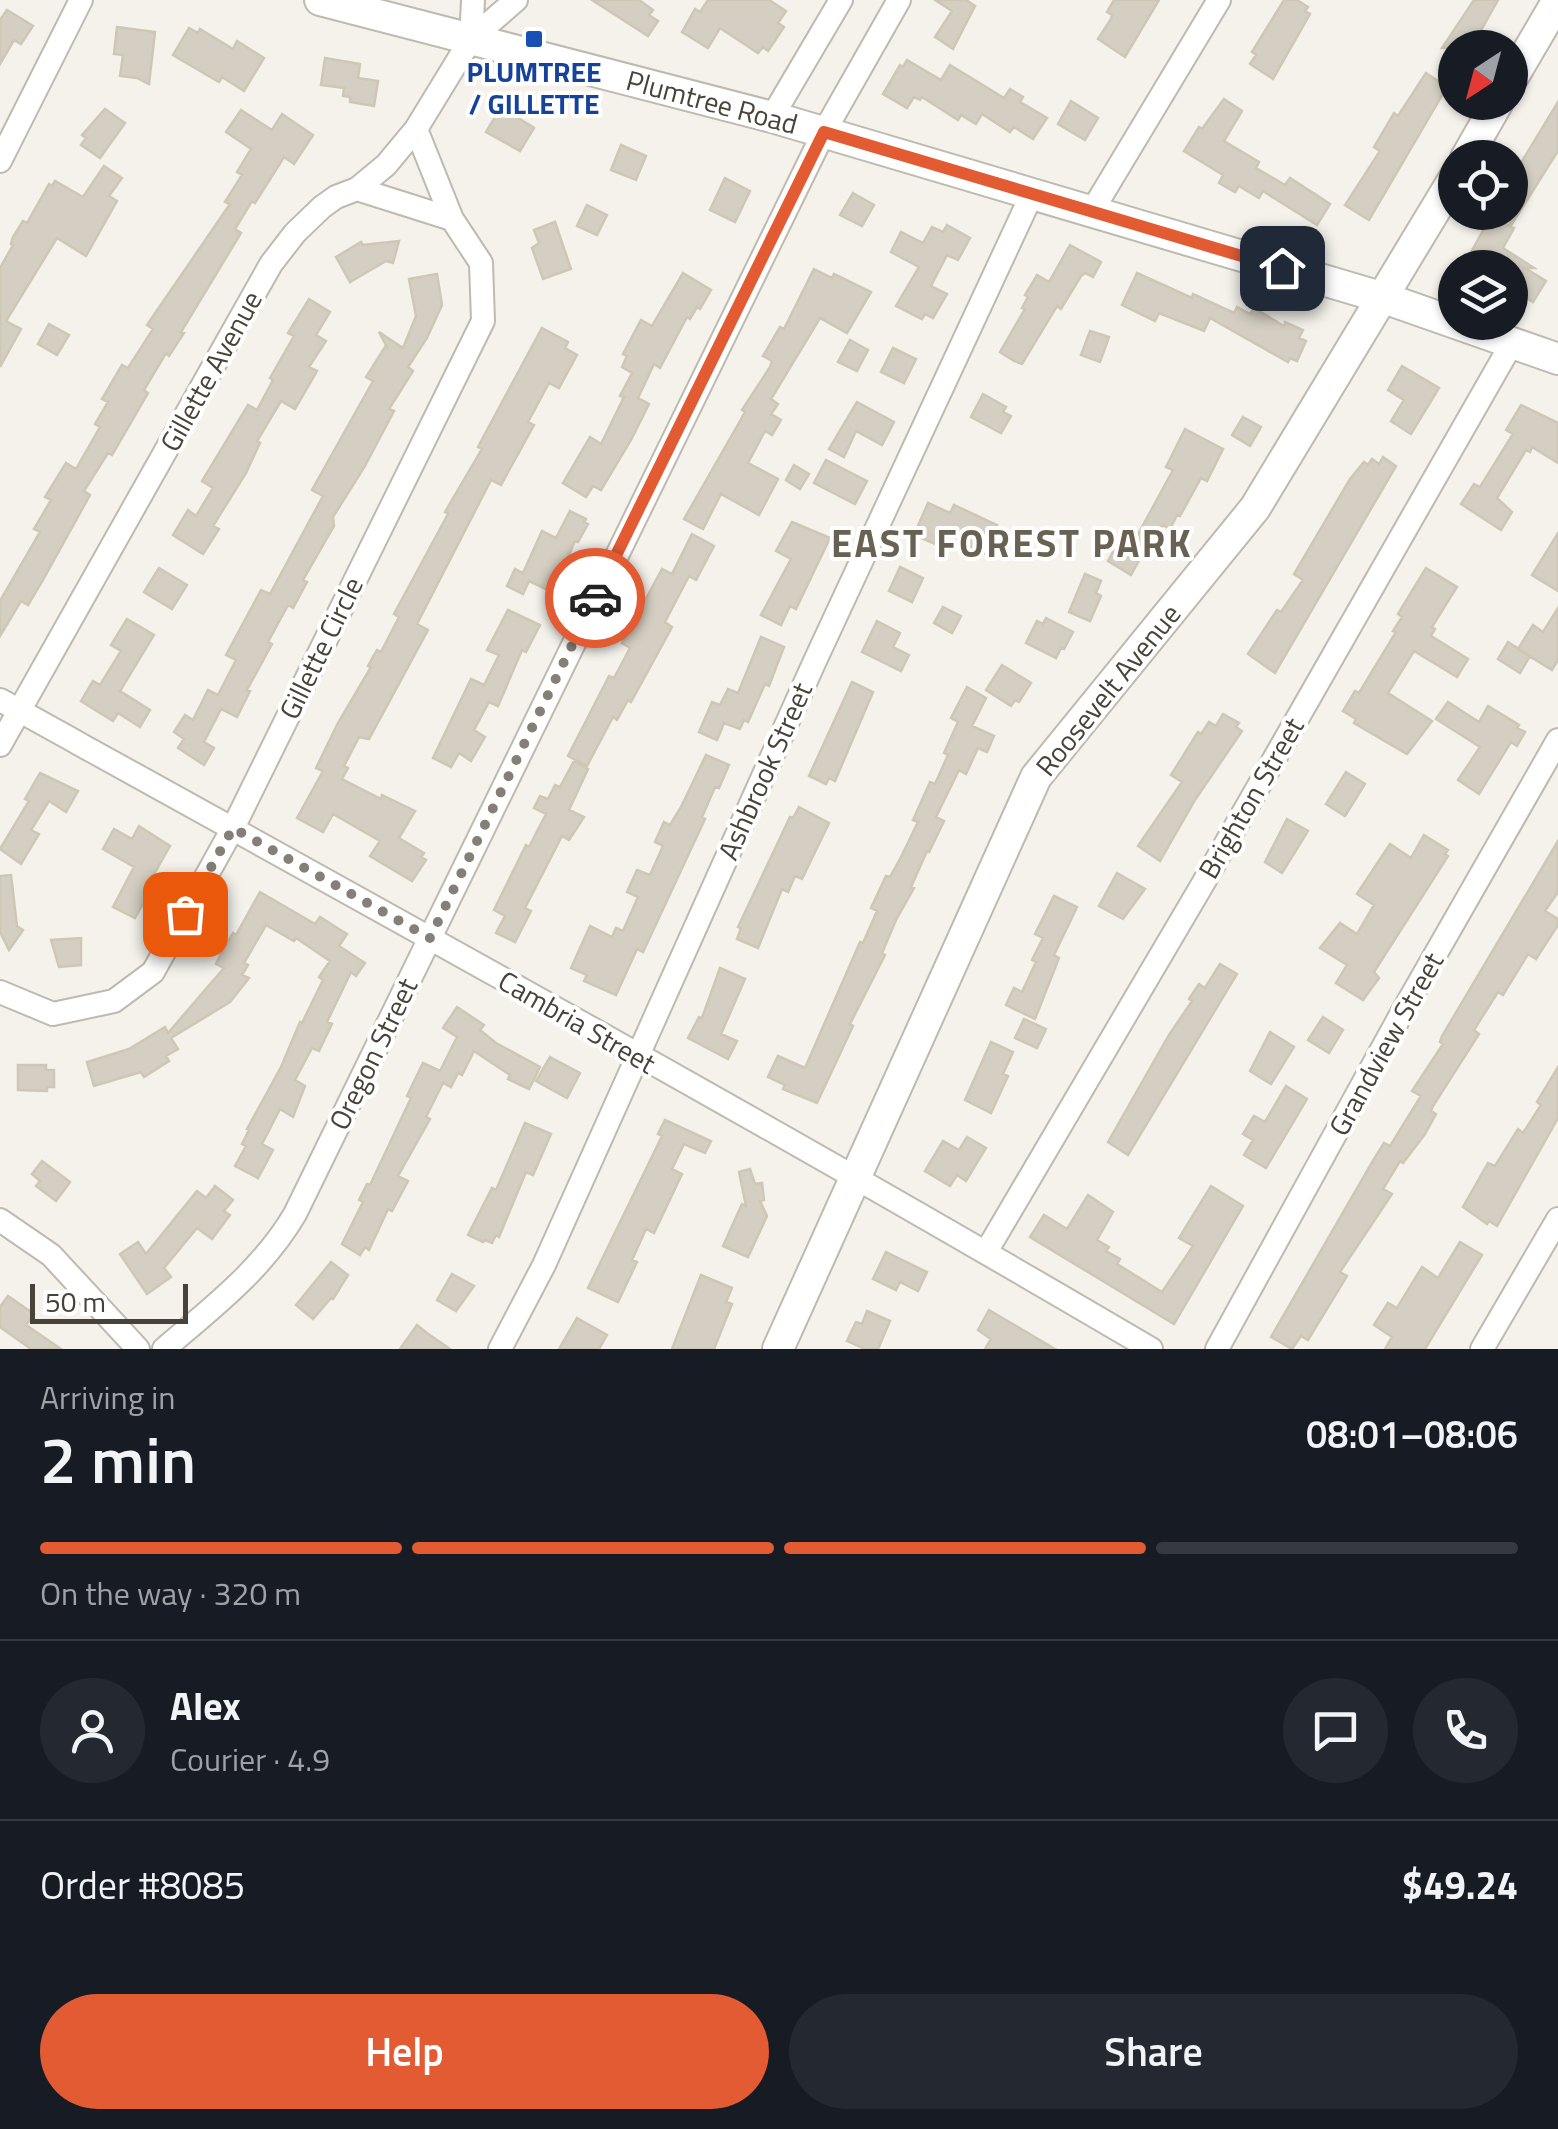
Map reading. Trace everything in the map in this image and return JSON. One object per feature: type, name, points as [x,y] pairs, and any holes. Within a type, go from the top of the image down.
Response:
[{"type":"street","points":[[0,161],[81,0]]},
{"type":"street","name":"Plumtree Road","points":[[320,0],[772,116],[1384,298],[1558,358]]},
{"type":"street","name":"Gillette Avenue","points":[[471,38],[473,0]]},
{"type":"street","name":"Gillette Avenue","points":[[0,745],[10,705],[271,264],[308,219],[336,197],[357,189],[386,164],[416,130],[471,38],[516,0]]},
{"type":"street","points":[[772,116],[841,0]]},
{"type":"street","name":"Oregon Street","points":[[164,1349],[248,1277],[286,1229],[824,132],[899,0]]},
{"type":"street","points":[[1092,211],[1219,0]]},
{"type":"street","points":[[1528,51],[1558,0]]},
{"type":"street","name":"Gillette Circle","points":[[0,1014],[53,1014],[114,1000],[153,972],[233,828],[483,321],[481,263],[452,218],[416,130]]},
{"type":"street","points":[[357,189],[452,218]]},
{"type":"street","name":"Ashbrook Street","points":[[500,1349],[544,1265],[814,663],[1032,194]]},
{"type":"street","name":"Roosevelt Avenue","points":[[778,1349],[1036,777],[1254,508],[1438,205]]},
{"type":"street","name":"Brighton Street","points":[[986,1252],[1512,343]]},
{"type":"street","name":"Cambria Street","points":[[10,705],[430,938],[1151,1349]]},
{"type":"street","name":"Grandview Street","points":[[1217,1349],[1558,740]]},
{"type":"street","points":[[0,992],[53,1014]]},
{"type":"street","points":[[1482,1349],[1558,1219]]},
{"type":"street","points":[[0,1220],[50,1255],[138,1349]]},
{"type":"building","points":[[592,0],[639,0],[653,10],[649,15],[658,21],[648,36]]},
{"type":"building","points":[[708,0],[769,0],[786,11],[778,23],[784,27],[768,51],[763,47],[758,53],[720,28],[708,48],[682,32],[695,9],[700,12]]},
{"type":"building","points":[[935,0],[966,0],[975,6],[953,49],[935,37],[952,11]]},
{"type":"building","points":[[1114,0],[1159,0],[1125,57],[1098,39],[1111,19],[1107,12]]},
{"type":"building","points":[[1284,0],[1297,0],[1308,7],[1305,11],[1310,14],[1273,79],[1250,64],[1256,55],[1252,52]]},
{"type":"building","points":[[1474,0],[1498,0],[1481,30],[1454,30]]},
{"type":"building","points":[[7,10],[33,26],[21,44],[14,40],[0,64],[0,20]]},
{"type":"building","points":[[117,27],[155,32],[149,84],[120,76],[123,55],[114,54]]},
{"type":"building","points":[[189,28],[198,33],[200,29],[233,49],[237,41],[264,58],[244,91],[222,77],[219,82],[173,55]]},
{"type":"building","points":[[325,58],[360,64],[358,78],[378,81],[374,106],[350,102],[350,97],[343,96],[344,88],[321,85]]},
{"type":"building","points":[[907,60],[941,80],[950,65],[1004,98],[1010,89],[1023,97],[1020,102],[1047,118],[1033,139],[1014,127],[1010,132],[982,114],[976,124],[961,115],[958,120],[922,97],[914,97],[907,108],[883,94]]},
{"type":"building","points":[[1426,73],[1438,81],[1438,102],[1369,220],[1345,205],[1380,151],[1374,147],[1394,113],[1398,116]]},
{"type":"building","points":[[1224,99],[1242,111],[1224,141],[1259,162],[1256,168],[1285,185],[1290,178],[1330,204],[1317,225],[1263,191],[1259,198],[1239,186],[1235,192],[1219,183],[1223,175],[1184,151]]},
{"type":"building","points":[[1071,101],[1098,118],[1085,140],[1058,124]]},
{"type":"building","points":[[1558,102],[1558,151],[1528,198],[1528,151]]},
{"type":"building","points":[[501,107],[534,128],[520,151],[486,132]]},
{"type":"building","points":[[105,109],[125,123],[100,158],[81,145],[86,138],[82,135]]},
{"type":"building","points":[[241,110],[272,130],[282,114],[313,135],[294,164],[284,157],[255,203],[252,201],[235,229],[241,233],[181,332],[184,333],[169,356],[166,353],[112,455],[108,453],[84,491],[90,495],[43,580],[28,605],[21,601],[0,636],[0,601],[40,532],[34,529],[51,500],[45,497],[66,463],[76,469],[100,427],[95,424],[108,402],[102,399],[122,365],[128,368],[153,329],[147,325],[230,204],[225,202],[242,175],[237,172],[251,149],[226,132]]},
{"type":"building","points":[[621,145],[646,156],[636,180],[611,170]]},
{"type":"building","points":[[104,166],[122,178],[109,196],[117,201],[86,256],[57,238],[6,321],[21,329],[0,367],[0,268],[13,245],[13,237],[23,221],[27,223],[49,184],[52,186],[55,181],[83,197]]},
{"type":"building","points":[[725,178],[750,191],[735,222],[710,210]]},
{"type":"building","points":[[853,193],[874,205],[862,226],[840,215]]},
{"type":"building","points":[[587,205],[607,215],[597,235],[577,226]]},
{"type":"building","points":[[555,222],[571,269],[543,279],[532,248],[539,243],[534,230]]},
{"type":"building","points":[[947,225],[970,238],[958,260],[947,255],[931,286],[947,294],[933,318],[925,314],[922,319],[896,306],[919,267],[891,252],[901,232],[923,243],[932,227],[943,232]]},
{"type":"building","points":[[1483,230],[1513,230],[1503,248],[1506,250],[1472,250]]},
{"type":"building","points":[[399,241],[393,263],[386,261],[350,282],[336,257],[361,242],[363,245]]},
{"type":"building","points":[[1070,245],[1101,262],[1093,277],[1085,273],[1081,276],[1061,309],[1057,306],[1022,364],[1014,361],[1000,352],[1025,309],[1025,295],[1037,275],[1049,282]]},
{"type":"building","points":[[814,269],[871,292],[847,333],[820,318],[771,399],[778,404],[771,414],[781,420],[772,435],[765,431],[748,463],[778,479],[759,515],[721,494],[703,529],[684,519],[745,412],[742,410],[770,367],[772,361],[763,356],[780,327],[784,329]]},
{"type":"building","points":[[1528,270],[1546,281],[1533,302],[1528,299]]},
{"type":"building","points":[[683,273],[711,290],[700,309],[697,307],[690,319],[687,317],[660,368],[654,364],[638,398],[649,404],[631,440],[601,490],[593,486],[586,497],[563,483],[590,437],[601,444],[632,373],[622,367],[627,356],[623,354],[641,320],[652,326]]},
{"type":"building","points":[[1137,273],[1234,313],[1237,307],[1250,314],[1254,308],[1284,326],[1285,322],[1303,330],[1299,338],[1306,341],[1297,361],[1290,358],[1288,362],[1210,318],[1204,331],[1159,313],[1155,321],[1122,305]]},
{"type":"building","points":[[437,274],[442,305],[408,367],[413,371],[389,409],[394,411],[365,466],[333,517],[334,526],[303,580],[307,582],[293,608],[288,605],[268,642],[272,644],[237,717],[221,709],[204,742],[214,748],[204,765],[178,748],[184,739],[174,732],[185,715],[193,720],[208,690],[218,695],[236,660],[226,655],[261,590],[270,594],[323,496],[312,490],[373,381],[366,377],[385,347],[388,349],[379,332],[403,348],[416,316],[409,279]]},
{"type":"building","points":[[309,299],[330,312],[316,335],[326,341],[309,367],[317,371],[295,409],[281,401],[257,441],[260,443],[246,473],[213,526],[219,529],[203,554],[173,535],[188,510],[196,516],[213,488],[202,481],[248,405],[257,410],[294,336],[288,333]]},
{"type":"building","points":[[49,324],[69,335],[57,355],[38,344]]},
{"type":"building","points":[[542,328],[568,342],[565,348],[577,355],[559,388],[549,383],[528,422],[534,425],[501,485],[491,480],[417,624],[428,630],[369,739],[359,737],[344,766],[348,768],[342,779],[415,811],[399,838],[424,853],[421,857],[426,860],[412,881],[370,856],[380,841],[333,814],[323,832],[297,818],[323,771],[316,768],[338,723],[377,650],[381,652],[399,617],[394,614]]},
{"type":"building","points":[[1090,331],[1109,337],[1100,362],[1081,355]]},
{"type":"building","points":[[850,340],[868,350],[857,371],[838,362]]},
{"type":"building","points":[[893,348],[916,359],[904,383],[881,372]]},
{"type":"building","points":[[1402,366],[1439,388],[1411,434],[1391,421],[1404,400],[1388,390]]},
{"type":"building","points":[[983,394],[1006,407],[1003,412],[1011,416],[1001,433],[971,417]]},
{"type":"building","points":[[857,402],[894,422],[882,445],[856,431],[844,457],[829,449]]},
{"type":"building","points":[[1521,405],[1558,423],[1558,463],[1532,447],[1530,452],[1526,450],[1497,498],[1512,512],[1501,530],[1461,504],[1474,484],[1480,487],[1513,434],[1506,430]]},
{"type":"building","points":[[1243,417],[1261,427],[1250,446],[1232,435]]},
{"type":"building","points":[[1185,429],[1223,449],[1207,481],[1201,478],[1170,529],[1163,525],[1131,575],[1108,561],[1122,535],[1126,532],[1136,538],[1173,470],[1166,467]]},
{"type":"building","points":[[1383,457],[1396,466],[1275,673],[1248,654],[1303,580],[1294,574],[1350,479],[1364,462],[1368,465],[1372,459],[1379,464]]},
{"type":"building","points":[[826,460],[867,481],[855,504],[814,483]]},
{"type":"building","points":[[794,465],[809,474],[800,489],[786,480]]},
{"type":"building","points":[[928,503],[950,513],[954,505],[997,525],[984,553],[949,538],[945,548],[919,537],[921,533],[916,530]]},
{"type":"building","points":[[570,511],[588,524],[575,541],[552,592],[529,581],[523,594],[507,586],[515,569],[523,573],[542,531],[556,538]]},
{"type":"building","points":[[792,522],[830,538],[796,609],[790,606],[781,625],[761,615],[791,559],[776,551]]},
{"type":"building","points":[[1558,533],[1558,591],[1532,575]]},
{"type":"building","points":[[692,534],[714,546],[696,580],[689,576],[665,622],[672,627],[631,702],[628,700],[617,720],[613,717],[587,766],[568,756],[609,676],[614,678],[630,648],[622,643],[662,569],[672,574]]},
{"type":"building","points":[[900,567],[923,578],[912,602],[889,591]]},
{"type":"building","points":[[159,568],[187,585],[172,609],[144,592]]},
{"type":"building","points":[[1426,568],[1457,587],[1432,627],[1435,629],[1431,636],[1468,659],[1457,677],[1414,651],[1388,693],[1432,721],[1407,754],[1354,723],[1356,719],[1343,711],[1355,691],[1359,693],[1396,632],[1393,631],[1402,617],[1398,614]]},
{"type":"building","points":[[1085,574],[1101,581],[1096,593],[1101,596],[1090,621],[1069,612]]},
{"type":"building","points":[[943,607],[961,616],[952,633],[934,623]]},
{"type":"building","points":[[1558,608],[1558,660],[1552,670],[1518,649],[1533,625],[1543,632]]},
{"type":"building","points":[[508,610],[540,625],[526,652],[522,650],[498,706],[489,702],[474,730],[485,737],[471,761],[459,753],[451,767],[433,758],[471,679],[484,685],[499,655],[487,650]]},
{"type":"building","points":[[1046,618],[1073,632],[1056,658],[1026,643],[1037,621],[1043,624]]},
{"type":"building","points":[[127,619],[154,635],[120,691],[150,710],[140,727],[118,713],[113,721],[81,701],[93,681],[100,685],[121,651],[111,645]]},
{"type":"building","points":[[877,621],[900,633],[893,647],[909,655],[901,671],[862,652]]},
{"type":"building","points":[[761,637],[784,647],[769,686],[765,684],[748,722],[744,720],[740,729],[724,723],[717,740],[699,732],[712,702],[720,705],[728,689],[738,693]]},
{"type":"building","points":[[1508,642],[1530,656],[1520,673],[1498,659]]},
{"type":"building","points":[[1002,665],[1031,683],[1019,702],[1015,700],[1011,706],[986,690]]},
{"type":"building","points":[[852,682],[873,692],[835,781],[829,778],[826,784],[809,776]]},
{"type":"building","points":[[967,687],[986,698],[972,726],[994,736],[987,752],[978,748],[966,774],[959,770],[936,817],[944,821],[927,851],[911,887],[914,888],[882,953],[885,955],[817,1103],[783,1089],[785,1085],[768,1077],[778,1056],[805,1068],[877,911],[871,908],[918,822],[913,820],[930,782],[935,784],[948,755],[944,753],[958,722],[951,718]]},
{"type":"building","points":[[1448,702],[1479,722],[1488,706],[1525,732],[1517,746],[1511,742],[1479,794],[1458,780],[1480,747],[1436,719]]},
{"type":"building","points":[[1223,714],[1239,723],[1236,727],[1242,731],[1160,861],[1138,846],[1182,782],[1171,775],[1198,732],[1201,734],[1209,722],[1216,726]]},
{"type":"building","points":[[706,755],[729,765],[719,788],[715,787],[702,817],[705,819],[643,952],[637,949],[616,995],[584,981],[587,975],[571,968],[590,926],[612,937],[616,928],[623,931],[638,897],[627,892],[637,870],[650,875],[663,846],[655,842],[664,822],[670,825]]},
{"type":"building","points":[[574,761],[588,769],[569,810],[584,817],[569,840],[562,836],[525,908],[531,911],[515,942],[496,933],[505,916],[494,910],[546,814],[534,808],[540,796],[548,799],[555,785],[560,787]]},
{"type":"building","points":[[1346,772],[1365,784],[1345,816],[1326,804]]},
{"type":"building","points":[[40,773],[78,791],[66,812],[49,801],[31,830],[39,834],[21,864],[0,849],[29,801],[25,799]]},
{"type":"building","points":[[799,807],[829,823],[802,879],[795,876],[788,892],[782,889],[758,948],[737,939],[741,928],[738,927],[790,817]]},
{"type":"building","points":[[1287,819],[1308,831],[1282,873],[1265,862]]},
{"type":"building","points":[[139,826],[170,846],[135,918],[113,907],[134,867],[103,849],[114,829],[132,839]]},
{"type":"building","points":[[1424,835],[1448,850],[1448,856],[1374,972],[1379,978],[1363,1000],[1336,983],[1347,965],[1320,948],[1340,923],[1357,934],[1374,905],[1357,894],[1390,844],[1411,858]]},
{"type":"building","points":[[1558,841],[1558,892],[1545,911],[1558,919],[1558,925],[1536,959],[1528,954],[1503,995],[1498,992],[1474,1030],[1479,1034],[1433,1106],[1431,1111],[1436,1114],[1425,1134],[1403,1163],[1400,1161],[1383,1189],[1392,1194],[1340,1272],[1347,1276],[1308,1340],[1301,1336],[1292,1349],[1271,1337],[1374,1159],[1384,1143],[1390,1146],[1421,1096],[1412,1091],[1443,1044],[1442,1036]]},
{"type":"building","points":[[1117,873],[1145,889],[1123,919],[1099,906]]},
{"type":"building","points":[[11,875],[17,926],[23,930],[9,950],[0,932],[0,876]]},
{"type":"building","points":[[260,892],[315,924],[320,917],[347,934],[339,946],[365,963],[356,976],[351,972],[327,1022],[332,1024],[319,1051],[312,1048],[295,1080],[305,1086],[293,1117],[280,1109],[262,1144],[273,1150],[258,1178],[235,1166],[246,1146],[242,1144],[330,961],[296,938],[294,941],[266,925],[244,963],[248,965],[242,975],[249,978],[230,1002],[171,1038],[178,1049],[166,1056],[169,1061],[144,1077],[141,1072],[94,1086],[87,1062],[129,1049],[165,1027],[168,1033],[224,968],[216,964]]},
{"type":"building","points":[[1054,896],[1077,907],[1054,955],[1059,958],[1035,1019],[1006,1005],[1014,988],[1022,992],[1036,962],[1032,960],[1043,938],[1035,934]]},
{"type":"building","points":[[81,938],[81,965],[59,967],[51,940]]},
{"type":"building","points":[[1220,964],[1237,974],[1128,1155],[1108,1142],[1192,1001],[1189,999],[1199,984],[1205,988]]},
{"type":"building","points":[[720,968],[745,979],[721,1034],[737,1041],[728,1059],[688,1038],[699,1017],[702,1018]]},
{"type":"building","points":[[457,1007],[484,1025],[480,1030],[496,1043],[540,1067],[529,1089],[508,1079],[510,1075],[474,1051],[451,1087],[443,1083],[426,1117],[430,1119],[398,1176],[408,1181],[392,1211],[388,1209],[369,1250],[365,1247],[360,1255],[342,1244],[363,1202],[359,1200],[411,1098],[407,1096],[423,1063],[440,1071],[457,1037],[443,1028]]},
{"type":"building","points":[[1323,1017],[1343,1030],[1329,1053],[1308,1040]]},
{"type":"building","points":[[1024,1019],[1046,1029],[1037,1048],[1015,1038]]},
{"type":"building","points":[[1270,1032],[1294,1047],[1271,1084],[1250,1071]]},
{"type":"building","points":[[991,1042],[1013,1052],[1003,1074],[1008,1076],[991,1113],[965,1100]]},
{"type":"building","points":[[550,1057],[580,1073],[567,1098],[536,1081]]},
{"type":"building","points":[[18,1065],[46,1065],[46,1070],[54,1070],[54,1087],[47,1087],[47,1091],[18,1090]]},
{"type":"building","points":[[1558,1067],[1558,1118],[1497,1226],[1489,1221],[1487,1224],[1463,1207],[1488,1163],[1495,1166],[1518,1129],[1523,1133]]},
{"type":"building","points":[[1286,1086],[1307,1099],[1266,1168],[1244,1155],[1253,1140],[1243,1134],[1254,1116],[1265,1122]]},
{"type":"building","points":[[665,1120],[711,1141],[705,1153],[684,1144],[672,1169],[682,1174],[654,1233],[646,1229],[632,1260],[637,1262],[618,1302],[588,1288],[662,1136],[658,1134]]},
{"type":"building","points":[[525,1123],[551,1134],[533,1175],[526,1172],[499,1237],[496,1235],[492,1243],[483,1242],[468,1235],[492,1188],[496,1190]]},
{"type":"building","points":[[967,1137],[986,1148],[966,1181],[957,1175],[950,1186],[925,1171],[943,1141],[959,1150]]},
{"type":"building","points":[[42,1161],[70,1182],[56,1201],[36,1186],[40,1181],[32,1174]]},
{"type":"building","points":[[750,1169],[755,1184],[762,1183],[764,1200],[760,1201],[767,1216],[748,1257],[723,1246],[742,1204],[746,1206],[739,1172]]},
{"type":"building","points":[[215,1186],[233,1200],[224,1211],[230,1215],[212,1239],[197,1228],[164,1268],[171,1277],[147,1294],[120,1254],[138,1242],[146,1254],[197,1191],[206,1198]]},
{"type":"building","points":[[1211,1186],[1243,1206],[1174,1324],[1030,1237],[1044,1215],[1067,1229],[1088,1195],[1113,1212],[1097,1240],[1120,1259],[1117,1264],[1162,1292],[1193,1246],[1179,1238]]},
{"type":"building","points":[[1460,1242],[1482,1255],[1425,1349],[1385,1349],[1392,1337],[1374,1325],[1388,1303],[1397,1308],[1422,1267],[1438,1278]]},
{"type":"building","points":[[886,1252],[927,1272],[918,1291],[900,1282],[896,1290],[873,1279]]},
{"type":"building","points":[[331,1262],[348,1275],[333,1299],[313,1319],[296,1305]]},
{"type":"building","points":[[452,1274],[474,1286],[456,1311],[437,1300]]},
{"type":"building","points":[[701,1275],[732,1288],[726,1302],[732,1304],[714,1349],[672,1349]]},
{"type":"building","points":[[8,1296],[34,1314],[26,1325],[61,1349],[31,1349],[0,1327],[0,1307]]},
{"type":"building","points":[[989,1310],[1055,1349],[985,1349],[991,1339],[978,1330]]},
{"type":"building","points":[[867,1311],[890,1321],[878,1349],[865,1349],[847,1341],[856,1322],[862,1324]]},
{"type":"building","points":[[577,1318],[607,1335],[599,1349],[559,1349]]},
{"type":"building","points":[[417,1325],[427,1333],[450,1349],[400,1349]]},
{"type":"way so far","points":[[185,914],[233,828],[430,938],[595,598]]},
{"type":"place","name":"PLUMTREE / GILLETTE","points":[[534,39]]},
{"type":"district","name":"EAST FOREST PARK","points":[[1012,544]]},
{"type":"route","points":[[595,598],[824,132],[1282,268]]}]
